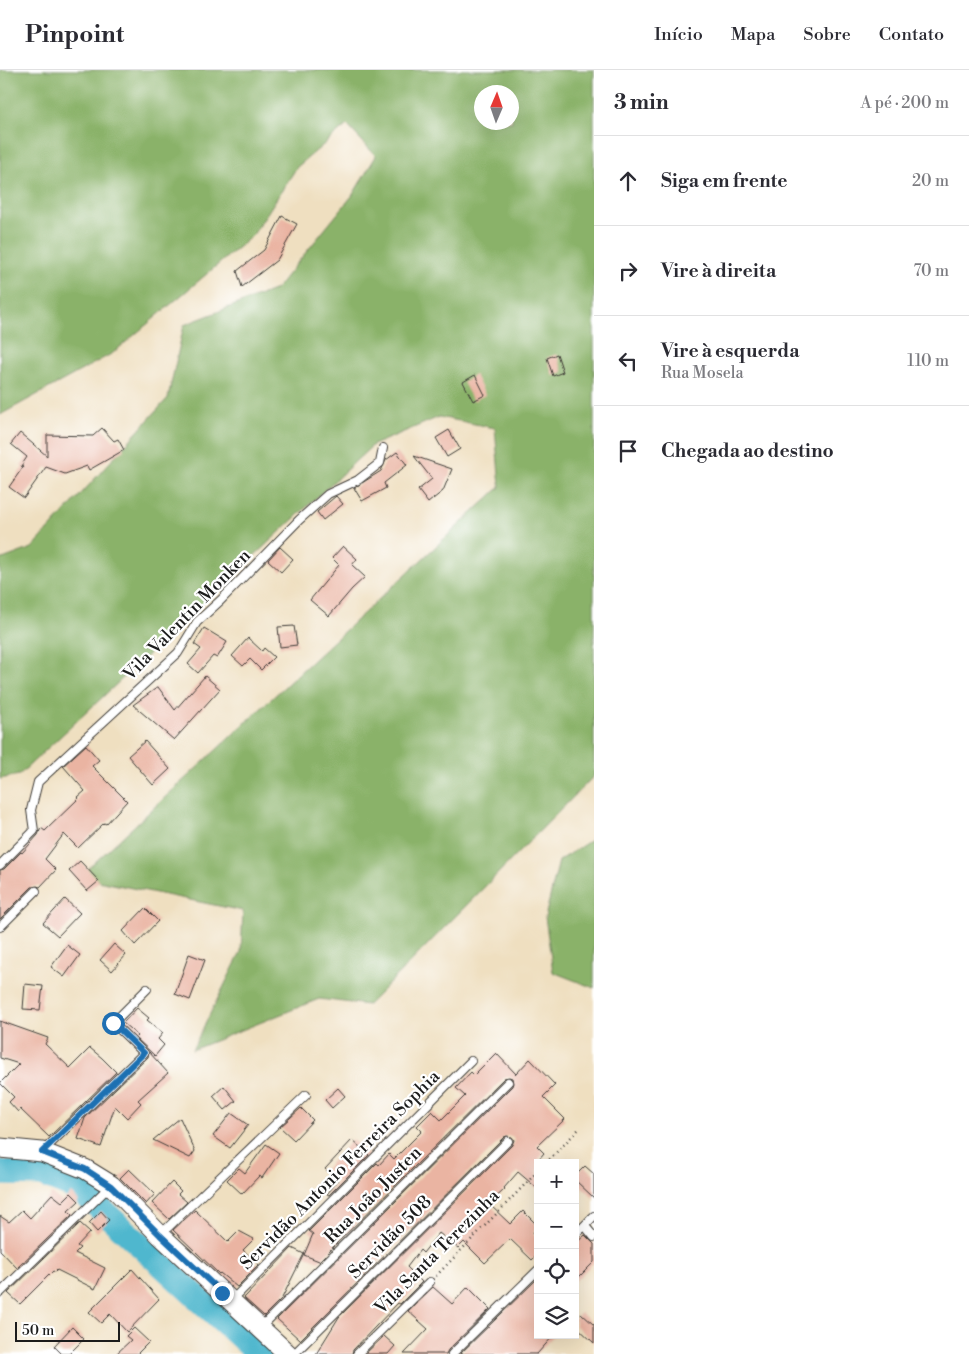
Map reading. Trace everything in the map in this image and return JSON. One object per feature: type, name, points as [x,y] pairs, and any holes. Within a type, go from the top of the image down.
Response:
[{"type":"street","points":[[0,1148],[42,1152],[85,1169],[111,1186],[160,1235],[288,1354]]},
{"type":"lane","name":"Vila Valentin Monken","points":[[0,865],[34,831],[31,810],[38,782],[178,652],[197,622],[299,520],[328,494],[358,480],[380,463],[383,448]]},
{"type":"lane","points":[[0,927],[36,892]]},
{"type":"lane","points":[[42,1152],[144,1053],[113,1023],[147,989]]},
{"type":"lane","name":"Servidão Antonio Ferreira Sophia","points":[[230,1301],[471,1061]]},
{"type":"lane","name":"Rua João Justen","points":[[260,1328],[508,1082]]},
{"type":"lane","points":[[160,1235],[306,1095]]},
{"type":"lane","name":"Servidão 508","points":[[294,1354],[508,1141]]},
{"type":"lane","points":[[0,1293],[111,1186]]},
{"type":"lane","points":[[579,1231],[594,1216]]},
{"type":"lane","points":[[585,1226],[594,1237]]},
{"type":"lane","points":[[452,1354],[534,1274]]},
{"type":"lane","name":"Vila Santa Terezinha","points":[[358,1354],[430,1282]]},
{"type":"path","points":[[550,1159],[579,1129]]},
{"type":"path","name":"Vila Santa Terezinha","points":[[430,1282],[534,1175]]},
{"type":"green space","points":[[0,70],[594,70],[594,776],[368,1005],[319,999],[192,1050],[241,952],[243,911],[79,877],[500,487],[495,428],[439,417],[373,445],[19,775],[0,779],[0,560],[32,548],[168,398],[184,325],[276,289],[352,196],[376,156],[347,125],[297,167],[253,235],[113,353],[0,415]]},
{"type":"green space","points":[[594,838],[594,988],[553,972],[545,917],[559,861]]},
{"type":"building","points":[[282,216],[297,224],[277,260],[242,287],[237,271],[264,250]]},
{"type":"building","points":[[557,354],[563,372],[553,376],[547,358]]},
{"type":"building","points":[[475,375],[485,395],[473,401],[463,382]]},
{"type":"building","points":[[102,428],[114,441],[118,439],[124,450],[89,470],[87,466],[65,474],[46,467],[24,498],[9,487],[23,467],[21,466],[27,457],[11,444],[20,433],[47,456],[47,435],[93,436]]},
{"type":"building","points":[[449,430],[460,449],[447,457],[436,438]]},
{"type":"building","points":[[397,452],[407,465],[384,483],[386,488],[362,501],[354,488],[381,471],[386,460]]},
{"type":"building","points":[[414,456],[452,469],[443,491],[428,503],[418,490],[432,479]]},
{"type":"building","points":[[336,496],[343,504],[323,520],[317,512]]},
{"type":"building","points":[[343,546],[357,559],[352,565],[365,577],[329,616],[310,600],[339,565],[332,558]]},
{"type":"building","points":[[280,547],[293,559],[281,572],[268,560]]},
{"type":"building","points":[[294,626],[297,645],[280,647],[278,627]]},
{"type":"building","points":[[204,628],[227,642],[217,658],[213,656],[198,673],[188,664],[201,649],[194,644]]},
{"type":"building","points":[[248,638],[262,651],[264,648],[274,657],[261,670],[250,659],[243,666],[232,656]]},
{"type":"building","points":[[205,676],[220,689],[174,740],[133,705],[158,687],[175,710]]},
{"type":"building","points":[[145,741],[170,769],[153,785],[128,756]]},
{"type":"building","points":[[86,745],[99,760],[92,766],[127,801],[106,824],[104,823],[78,848],[64,834],[45,859],[56,870],[40,887],[32,887],[0,919],[0,870],[4,869],[22,853],[38,835],[41,828],[45,831],[85,791],[63,766]]},
{"type":"building","points":[[80,861],[99,881],[87,891],[69,871]]},
{"type":"building","points":[[65,899],[80,913],[58,936],[43,923]]},
{"type":"building","points":[[145,908],[158,921],[135,945],[123,931]]},
{"type":"building","points":[[114,944],[126,955],[112,971],[100,960]]},
{"type":"building","points":[[67,945],[80,955],[64,977],[51,967]]},
{"type":"building","points":[[189,954],[205,960],[190,1000],[175,994]]},
{"type":"building","points":[[25,984],[43,986],[40,1010],[23,1009]]},
{"type":"building","points":[[137,1008],[149,1018],[147,1020],[163,1033],[158,1039],[164,1045],[155,1056],[136,1038],[138,1036],[123,1023]]},
{"type":"building","points":[[0,1021],[48,1038],[45,1044],[70,1068],[90,1048],[116,1072],[49,1137],[20,1109],[18,1112],[9,1102],[14,1097],[0,1083],[19,1064],[0,1058]]},
{"type":"building","points":[[149,1052],[168,1073],[138,1100],[141,1103],[127,1118],[115,1106],[101,1147],[78,1139],[85,1118],[148,1057]]},
{"type":"building","points":[[496,1053],[516,1074],[530,1059],[555,1085],[543,1097],[565,1119],[537,1146],[544,1153],[539,1159],[534,1159],[534,1186],[518,1172],[505,1189],[489,1204],[510,1224],[523,1211],[534,1222],[534,1258],[532,1260],[510,1239],[485,1263],[464,1242],[458,1248],[439,1233],[423,1253],[420,1250],[407,1267],[422,1282],[400,1304],[398,1303],[353,1350],[352,1354],[316,1354],[339,1317],[512,1145],[514,1140],[512,1137],[504,1137],[300,1340],[277,1319],[513,1083],[512,1078],[504,1078],[319,1261],[304,1255],[313,1234],[309,1231],[377,1163],[379,1165],[389,1154],[394,1159],[422,1131],[417,1126],[432,1111],[441,1120],[465,1096],[456,1088],[471,1072],[474,1075]]},
{"type":"building","points":[[224,1086],[236,1101],[225,1110],[213,1096]]},
{"type":"building","points":[[338,1088],[345,1096],[332,1108],[325,1100]]},
{"type":"building","points":[[301,1108],[313,1120],[294,1140],[280,1127]]},
{"type":"building","points":[[231,1113],[248,1125],[230,1148],[213,1136]]},
{"type":"building","points":[[180,1118],[195,1151],[190,1158],[153,1140]]},
{"type":"building","points":[[352,1140],[369,1155],[329,1195],[327,1194],[338,1181],[325,1169]]},
{"type":"building","points":[[266,1144],[279,1153],[262,1178],[259,1176],[242,1194],[227,1180],[239,1168],[245,1173]]},
{"type":"building","points":[[585,1166],[594,1174],[594,1198],[579,1184],[579,1172]]},
{"type":"building","points":[[129,1169],[155,1194],[146,1204],[120,1178]]},
{"type":"building","points":[[172,1182],[181,1191],[178,1194],[187,1202],[169,1219],[152,1203]]},
{"type":"building","points":[[71,1193],[79,1201],[68,1211],[72,1215],[17,1268],[0,1250],[0,1216],[9,1222],[22,1210],[30,1218],[52,1194],[62,1202]]},
{"type":"building","points":[[195,1210],[228,1242],[239,1231],[254,1239],[243,1250],[259,1265],[237,1287],[219,1274],[173,1230]]},
{"type":"building","points":[[101,1211],[109,1220],[97,1232],[89,1223]]},
{"type":"building","points":[[80,1223],[90,1232],[77,1246],[80,1248],[75,1253],[105,1268],[95,1289],[57,1270],[53,1271],[20,1304],[8,1293]]},
{"type":"building","points":[[585,1235],[594,1244],[594,1262],[579,1277],[579,1249],[579,1240]]},
{"type":"building","points":[[292,1248],[304,1254],[282,1298],[264,1316],[244,1298]]},
{"type":"building","points":[[132,1269],[159,1299],[127,1332],[110,1314],[101,1323],[89,1312]]},
{"type":"building","points":[[534,1282],[534,1339],[550,1339],[537,1354],[460,1354]]},
{"type":"building","points":[[433,1287],[452,1304],[468,1287],[490,1309],[446,1354],[404,1354],[428,1329],[408,1311]]},
{"type":"building","points":[[581,1313],[594,1325],[594,1343],[579,1329],[579,1315]]},
{"type":"building","points":[[72,1327],[84,1339],[69,1354],[62,1354],[54,1346]]},
{"type":"building","points":[[134,1328],[149,1342],[137,1354],[116,1354],[131,1340],[126,1336]]},
{"type":"building","points":[[384,1336],[395,1346],[388,1354],[365,1354]]},
{"type":"waterway","points":[[0,1173],[41,1174],[79,1189],[259,1354]]},
{"type":"route","points":[[113,1023],[144,1053],[42,1152],[85,1169],[111,1186],[222,1293]]}]
